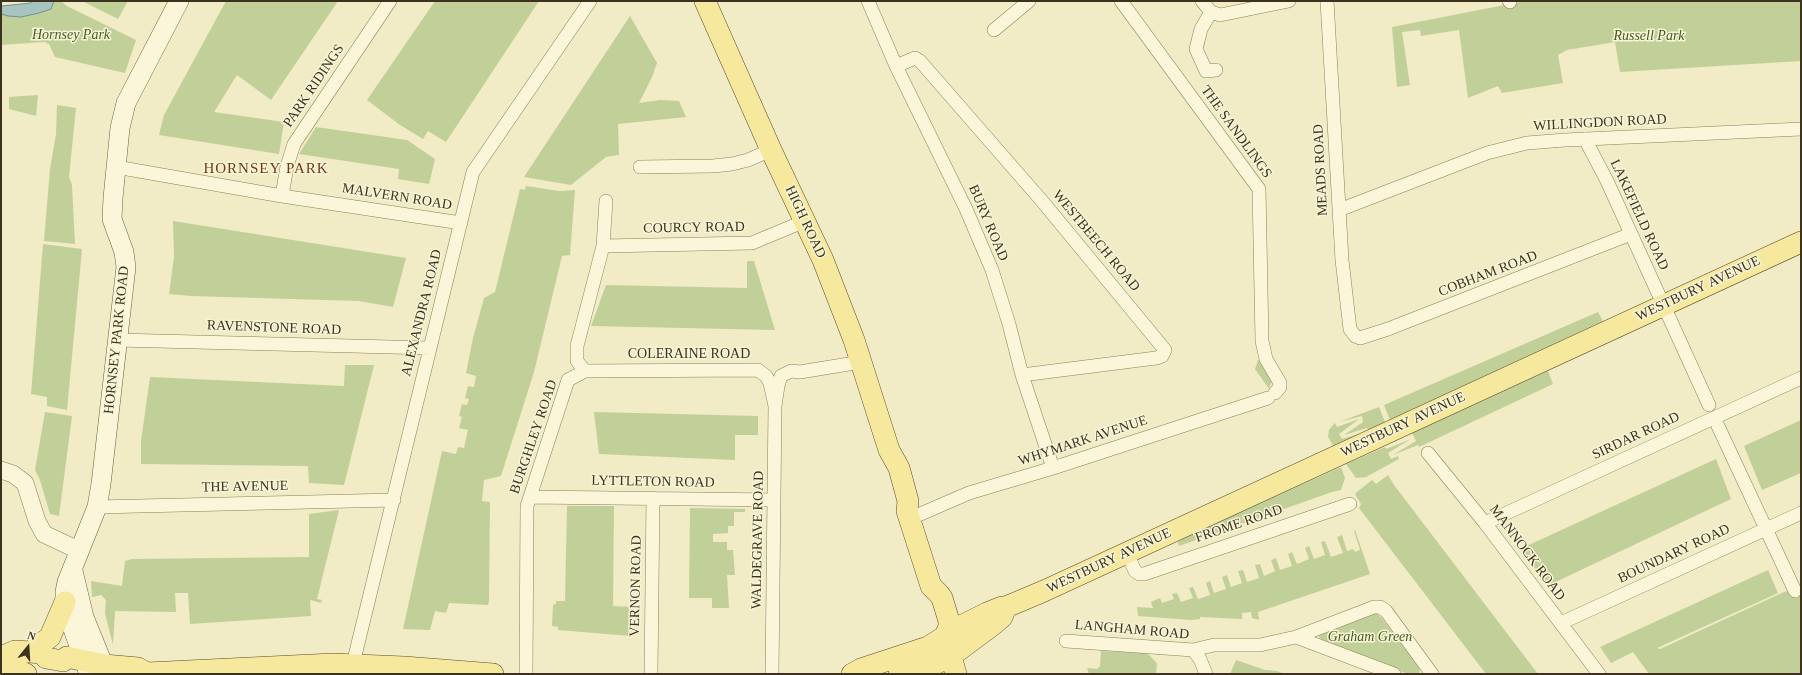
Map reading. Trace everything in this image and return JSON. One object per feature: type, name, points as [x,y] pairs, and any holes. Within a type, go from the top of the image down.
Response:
[{"type":"main road","name":"HORNSEY PARK ROAD","points":[[94,670],[65,602],[67,582],[73,571],[97,507],[118,340],[126,267],[124,252],[112,219],[120,128],[126,103],[179,1]]},
{"type":"main road","name":"HIGH ROAD","points":[[705,1],[771,150],[823,260],[861,362],[889,450],[899,468],[908,501],[908,515],[931,586],[927,596],[935,624],[938,630],[945,636],[953,665]]},
{"type":"main road","name":"WESTBURY AVENUE","points":[[852,674],[861,669],[923,649],[987,613],[1002,607],[1006,607],[1126,553],[1801,242]]},
{"type":"main road","points":[[73,571],[94,670]]},
{"type":"main road","points":[[11,656],[50,637],[65,602]]},
{"type":"main road","points":[[898,674],[931,666],[953,665],[1002,617],[1006,607]]},
{"type":"main road","points":[[11,656],[29,664],[80,670],[138,668],[146,674],[353,664],[403,670],[485,674]]},
{"type":"main road","points":[[11,656],[26,674]]},
{"type":"street","name":"PARK RIDINGS","points":[[282,196],[287,166],[294,144],[390,1]]},
{"type":"street","name":"ALEXANDRA ROAD","points":[[353,664],[473,172],[590,1]]},
{"type":"street","name":"BURY ROAD","points":[[868,1],[896,66],[966,209],[992,270],[1009,324],[1022,375],[1053,468]]},
{"type":"street","points":[[994,30],[1029,1]]},
{"type":"street","name":"THE SANDLINGS","points":[[1121,1],[1259,190],[1262,341],[1266,359],[1280,383],[1280,388],[1272,395]]},
{"type":"street","points":[[1202,1],[1211,12],[1220,15],[1289,1]]},
{"type":"street","name":"MEADS ROAD","points":[[1327,1],[1346,302],[1350,329],[1355,336]]},
{"type":"street","points":[[1211,12],[1201,29],[1196,50],[1206,71],[1216,70]]},
{"type":"street","name":"WESTBEECH ROAD","points":[[896,66],[915,58],[920,60],[1042,201],[1165,350],[1162,356],[1158,357],[1022,375]]},
{"type":"street","name":"WILLINGDON ROAD","points":[[1340,210],[1487,153],[1527,143],[1801,129]]},
{"type":"street","name":"LAKEFIELD ROAD","points":[[1584,139],[1607,181],[1708,405]]},
{"type":"street","points":[[640,168],[732,164],[748,160],[771,150]]},
{"type":"street","name":"MALVERN ROAD","points":[[116,167],[282,196],[461,223]]},
{"type":"street","points":[[585,371],[577,361],[577,346],[603,246],[606,201]]},
{"type":"street","name":"COURCY ROAD","points":[[603,246],[752,243],[805,221]]},
{"type":"street","name":"COBHAM ROAD","points":[[1355,336],[1360,338],[1388,330],[1630,234]]},
{"type":"street","name":"RAVENSTONE ROAD","points":[[118,340],[430,348]]},
{"type":"street","points":[[775,406],[781,376],[791,371],[800,372],[861,362]]},
{"type":"street","name":"COLERAINE ROAD","points":[[585,371],[758,370],[766,376],[770,384],[775,406]]},
{"type":"street","name":"BURGHLEY ROAD","points":[[526,674],[527,506],[568,380],[585,371]]},
{"type":"street","name":"SIRDAR ROAD","points":[[1485,523],[1801,378]]},
{"type":"street","name":"WHYMARK AVENUE","points":[[908,515],[970,493],[1053,468],[1272,395]]},
{"type":"street","name":"WALDEGRAVE ROAD","points":[[772,674],[775,406]]},
{"type":"street","points":[[1718,426],[1795,591]]},
{"type":"street","name":"MANNOCK ROAD","points":[[1428,453],[1485,523],[1599,674]]},
{"type":"street","points":[[1,470],[13,474],[25,483],[37,522],[44,534],[80,550]]},
{"type":"street","name":"LYTTLETON ROAD","points":[[531,497],[774,500]]},
{"type":"street","name":"VERNON ROAD","points":[[651,674],[653,498]]},
{"type":"street","name":"THE AVENUE","points":[[97,507],[394,500]]},
{"type":"street","name":"FROME ROAD","points":[[1126,553],[1135,571],[1139,574],[1144,574],[1350,504]]},
{"type":"street","name":"BOUNDARY ROAD","points":[[1561,623],[1801,513]]},
{"type":"street","points":[[1193,650],[1214,645],[1260,645],[1296,637],[1380,606],[1386,611],[1432,674]]},
{"type":"street","points":[[1296,637],[1394,674]]},
{"type":"street","name":"LANGHAM ROAD","points":[[1066,640],[1193,650],[1200,659],[1206,674]]},
{"type":"green space","name":"Hornsey Park","points":[[54,1],[61,1],[67,6],[136,40],[125,73],[55,57],[49,44],[44,42],[1,45],[1,14],[51,8]]},
{"type":"green space","points":[[82,1],[128,1],[118,19]]},
{"type":"green space","points":[[226,1],[338,1],[271,100],[237,75],[214,112],[284,122],[279,154],[159,135],[164,115]]},
{"type":"green space","points":[[435,1],[539,1],[446,142],[428,131],[423,139],[400,125],[367,100]]},
{"type":"green space","name":"Russell Park","points":[[1525,1],[1801,1],[1801,61],[1620,72],[1615,42],[1567,50],[1558,55],[1563,83],[1502,93],[1498,86],[1468,98],[1459,30],[1421,36],[1420,30],[1402,32],[1410,85],[1397,87],[1392,27]]},
{"type":"green space","points":[[630,16],[657,63],[639,103],[660,100],[679,101],[686,117],[618,124],[619,155],[606,157],[571,185],[524,177]]},
{"type":"green space","points":[[38,95],[36,116],[9,109],[9,97]]},
{"type":"green space","points":[[57,105],[76,108],[69,177],[72,185],[75,244],[44,241],[50,169],[56,134]]},
{"type":"green space","points":[[316,127],[407,140],[435,159],[429,184],[398,179],[399,169],[299,154]]},
{"type":"green space","points":[[526,186],[559,191],[575,190],[570,255],[562,256],[534,372],[501,476],[484,480],[482,501],[490,502],[488,605],[449,603],[446,613],[435,611],[430,630],[403,629],[442,451],[456,454],[458,447],[464,448],[468,430],[459,428],[462,417],[459,416],[462,404],[467,405],[469,399],[465,398],[468,386],[474,387],[476,376],[466,373],[473,338],[484,298],[495,292],[520,189],[525,190]]},
{"type":"green space","points":[[173,221],[406,258],[393,307],[359,301],[169,294],[174,257]]},
{"type":"green space","points":[[43,244],[82,249],[67,410],[47,406],[47,397],[31,394]]},
{"type":"green space","points":[[747,261],[754,261],[775,330],[591,326],[606,285],[747,288]]},
{"type":"green space","points":[[1598,312],[1603,321],[1390,420],[1384,405]]},
{"type":"green space","points":[[1258,360],[1261,361],[1273,378],[1269,389],[1255,369]]},
{"type":"green space","points":[[345,365],[374,365],[344,485],[309,483],[308,466],[141,464],[141,441],[150,377],[344,386]]},
{"type":"green space","points":[[1548,371],[1553,384],[1419,447],[1418,445],[1393,455],[1416,441],[1412,433]]},
{"type":"green space","points":[[1379,407],[1385,422],[1368,430],[1367,428],[1344,435],[1363,422],[1362,416],[1339,422]]},
{"type":"green space","points":[[45,412],[72,416],[59,516],[50,514],[40,480],[35,470]]},
{"type":"green space","points":[[594,412],[758,416],[758,435],[735,435],[735,460],[599,454]]},
{"type":"green space","points":[[1359,419],[1339,434],[1342,439],[1365,432],[1334,447],[1328,437],[1329,430],[1332,426],[1335,423],[1337,427]]},
{"type":"green space","points":[[1801,420],[1801,473],[1762,490],[1744,446]]},
{"type":"green space","points":[[1411,439],[1388,453],[1391,459],[1398,456],[1399,459],[1366,477],[1356,478],[1346,464],[1385,447],[1386,449]]},
{"type":"green space","points":[[1716,459],[1731,499],[1547,586],[1520,549]]},
{"type":"green space","points":[[1341,467],[1345,478],[1341,490],[1179,546],[1178,542],[1189,535]]},
{"type":"green space","points":[[1388,475],[1394,485],[1538,674],[1486,674],[1359,508],[1361,504],[1355,494],[1372,480],[1376,484]]},
{"type":"green space","points":[[567,506],[614,506],[613,606],[633,607],[631,636],[558,630],[558,627],[552,626],[553,605],[556,604],[556,601],[565,601]]},
{"type":"green space","points":[[690,508],[745,509],[745,512],[734,512],[734,526],[728,526],[728,533],[713,534],[713,542],[727,542],[727,550],[733,550],[735,575],[727,575],[729,608],[712,608],[712,598],[689,598]]},
{"type":"green space","points":[[339,510],[317,599],[322,600],[321,603],[310,600],[311,616],[190,624],[188,593],[175,593],[176,612],[115,611],[113,645],[105,613],[106,600],[101,595],[92,597],[91,581],[122,586],[125,561],[132,559],[309,557],[309,514]]},
{"type":"green space","points":[[1355,530],[1370,574],[1258,612],[1259,620],[1252,618],[1251,612],[1242,613],[1242,619],[1200,617],[1200,619],[1191,620],[1138,616],[1137,607],[1153,608],[1151,602],[1160,598],[1162,603],[1174,599],[1172,594],[1177,593],[1181,602],[1193,598],[1189,588],[1193,587],[1198,599],[1210,595],[1206,583],[1210,581],[1214,593],[1226,589],[1222,577],[1227,575],[1231,587],[1242,583],[1238,571],[1243,570],[1247,582],[1259,578],[1255,565],[1260,564],[1264,576],[1275,571],[1271,560],[1276,558],[1280,570],[1292,566],[1288,554],[1292,552],[1297,564],[1309,559],[1305,548],[1309,546],[1314,559],[1325,555],[1321,542],[1325,541],[1331,557],[1343,553],[1337,537],[1342,535],[1347,551],[1353,549],[1355,552],[1360,550],[1354,531]]},
{"type":"green space","points":[[1768,570],[1778,593],[1657,648],[1660,649],[1784,592],[1801,587],[1801,674],[1649,674],[1633,652],[1611,663],[1600,647]]},
{"type":"green space","name":"Graham Green","points":[[1373,614],[1378,614],[1420,668],[1419,674],[1408,674],[1319,637],[1319,634]]},
{"type":"green space","points":[[1101,651],[1147,653],[1157,663],[1156,674],[1089,674],[1087,668],[1097,669],[1100,666]]},
{"type":"green space","points":[[1236,660],[1265,670],[1277,671],[1285,674],[1230,674]]},
{"type":"water","points":[[31,1],[54,1],[51,9],[39,13],[21,17],[1,14],[1,6],[31,3]]},
{"type":"district","name":"HORNSEY PARK","points":[[266,169]]}]
